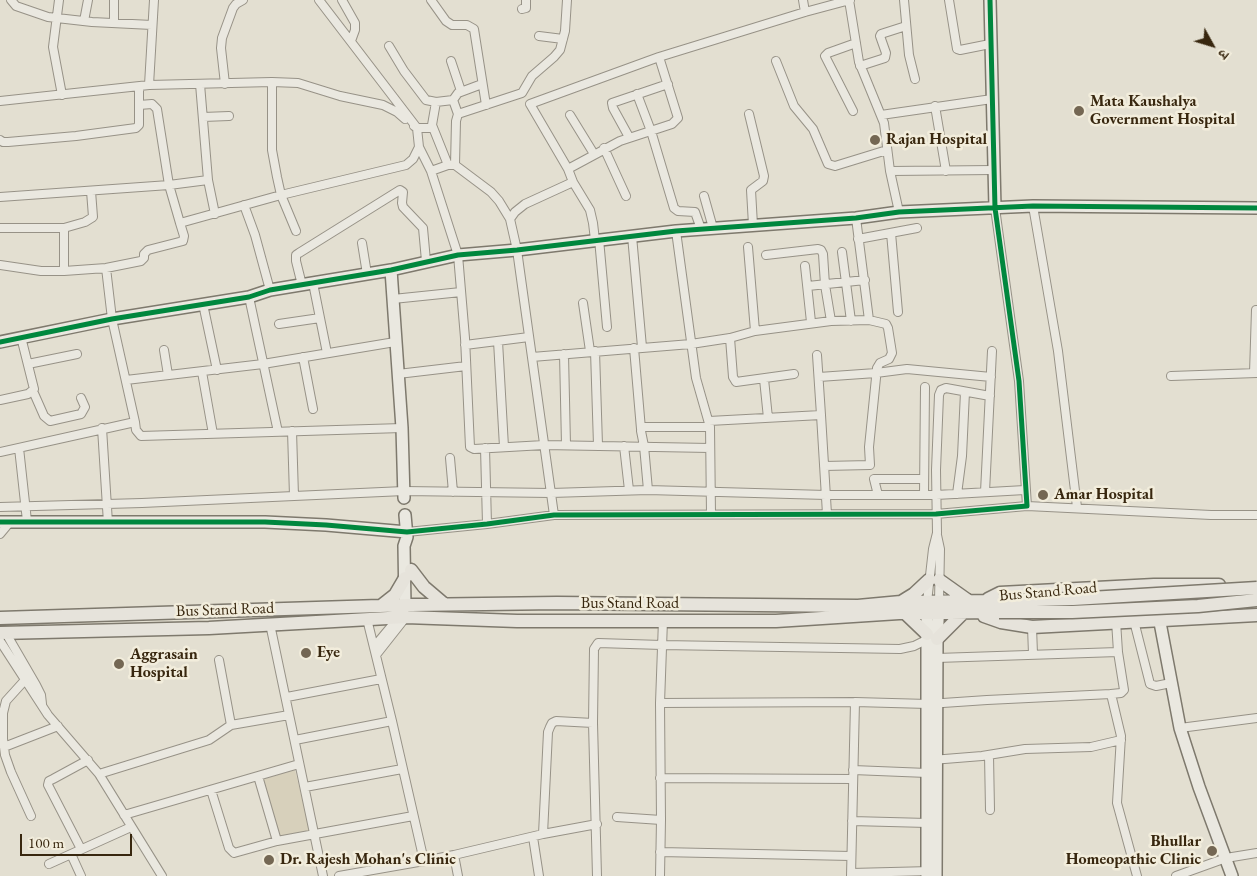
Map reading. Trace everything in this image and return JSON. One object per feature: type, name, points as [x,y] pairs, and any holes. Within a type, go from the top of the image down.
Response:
[{"type":"main road","points":[[381,606],[395,595],[408,574],[444,604]]},
{"type":"main road","points":[[963,613],[931,637],[903,607],[914,594],[934,580],[976,606],[1072,612],[1198,606],[1257,600]]},
{"type":"main road","name":"Bus Stand Road","points":[[933,608],[963,613],[1000,593],[1257,582]]},
{"type":"main road","points":[[999,606],[1073,599],[1257,588]]},
{"type":"main road","name":"Bus Stand Road","points":[[3,634],[209,628],[367,619],[444,604],[557,603],[933,608],[976,606],[1002,622],[1032,626],[1257,615]]},
{"type":"main road","name":"Bus Stand Road","points":[[0,618],[381,606],[405,611],[526,621],[776,621],[903,607]]},
{"type":"street","points":[[11,0],[16,6],[45,17],[152,25]]},
{"type":"street","points":[[59,0],[53,47],[62,95]]},
{"type":"street","points":[[84,21],[88,0]]},
{"type":"street","points":[[114,0],[114,23]]},
{"type":"street","points":[[149,85],[154,0]]},
{"type":"street","points":[[225,84],[221,48],[222,38],[233,8],[243,0]]},
{"type":"street","points":[[319,0],[338,26],[352,41],[416,128],[419,147],[431,171],[458,254],[470,447],[598,445],[710,448]]},
{"type":"street","points":[[342,0],[354,23],[355,30],[352,41]]},
{"type":"street","points":[[431,0],[452,26],[467,25],[474,29],[486,105]]},
{"type":"street","points":[[522,9],[526,8],[526,0]]},
{"type":"street","points":[[458,114],[522,93],[528,80],[560,50],[567,22],[567,0]]},
{"type":"street","points":[[803,0],[805,12]]},
{"type":"street","points":[[530,104],[659,57],[849,0],[860,66],[881,114],[899,212]]},
{"type":"street","points":[[904,0],[906,26],[915,79]]},
{"type":"street","points":[[949,0],[957,49],[990,44]]},
{"type":"street","points":[[990,0],[995,208],[1019,381],[1027,506]]},
{"type":"street","points":[[860,66],[885,58],[886,54],[881,34],[906,26]]},
{"type":"street","points":[[538,36],[563,39]]},
{"type":"street","points":[[853,111],[824,56],[856,43]]},
{"type":"street","points":[[389,46],[404,71],[424,98],[430,102],[453,100]]},
{"type":"street","points":[[568,168],[604,148],[629,137],[672,124],[678,118],[659,57]]},
{"type":"street","points":[[452,60],[461,91]]},
{"type":"street","points":[[776,61],[794,106],[813,129],[828,164],[834,166],[887,150]]},
{"type":"street","points":[[272,82],[272,150],[281,195],[296,231]]},
{"type":"street","points":[[0,101],[149,85],[272,82],[304,84],[340,96],[375,102],[397,112],[416,128],[433,128]]},
{"type":"street","points":[[200,84],[208,180],[215,214]]},
{"type":"street","points":[[453,100],[461,91],[482,84]]},
{"type":"street","points":[[629,137],[612,103],[668,84]]},
{"type":"street","points":[[0,140],[3,142],[28,140],[136,128],[139,125],[139,86]]},
{"type":"street","points":[[522,93],[568,168],[573,182],[590,210],[597,239],[607,327]]},
{"type":"street","points":[[637,94],[651,131],[674,208],[678,211],[695,212],[707,229]]},
{"type":"street","points":[[881,114],[992,99]]},
{"type":"street","points":[[452,165],[458,114],[453,100]]},
{"type":"street","points":[[436,102],[433,128],[452,165],[491,192],[499,201],[510,220],[517,250],[554,515]]},
{"type":"street","points":[[0,265],[41,271],[106,268],[140,261],[148,250],[183,241],[184,236],[169,185],[157,109],[152,104],[139,105]]},
{"type":"street","points":[[935,106],[946,171]]},
{"type":"street","points":[[749,114],[764,176],[763,181],[751,190],[753,225]]},
{"type":"street","points":[[570,115],[594,154]]},
{"type":"street","points":[[203,117],[229,116]]},
{"type":"street","points":[[180,223],[281,195],[406,165],[413,159],[419,147]]},
{"type":"street","points":[[604,148],[626,196]]},
{"type":"street","points":[[431,171],[452,165]]},
{"type":"street","points":[[890,171],[994,170]]},
{"type":"street","points":[[0,198],[169,185],[208,180]]},
{"type":"street","points":[[510,220],[515,212],[525,204],[573,182]]},
{"type":"street","points":[[327,353],[320,318],[308,284],[296,261],[298,253],[400,190],[403,192],[403,207],[424,230],[426,261]]},
{"type":"street","points":[[0,228],[64,228],[85,222],[91,219],[93,214],[91,191]]},
{"type":"street","points":[[704,196],[707,229]]},
{"type":"street","points":[[244,205],[255,235],[270,290]]},
{"type":"street","points":[[1033,206],[1058,351],[1077,507]]},
{"type":"street","points":[[0,342],[112,319],[249,297],[270,290],[391,270],[458,254],[517,250],[597,239],[676,231],[856,218],[899,212],[1033,206],[1257,208]]},
{"type":"street","points":[[856,218],[869,320]]},
{"type":"street","points":[[64,228],[64,271]]},
{"type":"street","points":[[858,239],[917,228]]},
{"type":"street","points":[[676,231],[696,378],[710,424],[711,514]]},
{"type":"street","points":[[891,233],[898,312]]},
{"type":"street","points":[[632,236],[641,429],[648,490]]},
{"type":"street","points":[[362,243],[368,274]]},
{"type":"street","points":[[748,247],[756,331]]},
{"type":"street","points":[[766,255],[821,250],[831,320]]},
{"type":"street","points":[[842,252],[851,321]]},
{"type":"street","points":[[805,266],[811,322]]},
{"type":"street","points":[[106,268],[112,319],[136,430],[141,436],[402,428]]},
{"type":"street","points":[[391,270],[402,428],[404,494]]},
{"type":"street","points":[[808,286],[865,280]]},
{"type":"street","points":[[393,299],[461,292]]},
{"type":"street","points":[[249,297],[278,432]]},
{"type":"street","points":[[583,303],[592,351],[598,445]]},
{"type":"street","points":[[203,304],[217,370]]},
{"type":"street","points":[[1171,376],[1256,373],[1256,310]]},
{"type":"street","points":[[279,324],[320,318]]},
{"type":"street","points":[[532,357],[692,344],[730,338],[756,331],[831,320],[869,320],[887,326],[892,349],[891,356],[887,361],[878,365],[876,374],[869,448],[870,465],[824,466]]},
{"type":"street","points":[[465,345],[529,337]]},
{"type":"street","points":[[21,338],[34,385],[33,391],[44,416],[50,422],[83,412],[85,408],[81,398]]},
{"type":"street","points":[[730,338],[734,380],[738,382],[794,374]]},
{"type":"street","points":[[498,341],[504,447]]},
{"type":"street","points":[[126,380],[263,364],[396,342]]},
{"type":"street","points":[[164,350],[168,375]]},
{"type":"street","points":[[985,492],[992,351]]},
{"type":"street","points":[[28,364],[77,354]]},
{"type":"street","points":[[564,354],[566,445]]},
{"type":"street","points":[[817,354],[827,514]]},
{"type":"street","points":[[304,357],[313,409]]},
{"type":"street","points":[[398,374],[466,366]]},
{"type":"street","points":[[819,377],[876,374],[916,369],[991,377]]},
{"type":"street","points":[[202,372],[213,434]]},
{"type":"street","points":[[764,379],[768,418]]},
{"type":"street","points":[[924,495],[925,387]]},
{"type":"street","points":[[931,873],[931,637],[934,580],[940,549],[937,533],[936,495],[940,395],[941,390],[946,388],[990,396]]},
{"type":"street","points":[[0,400],[28,394],[33,391]]},
{"type":"street","points":[[957,494],[962,456],[965,392]]},
{"type":"street","points":[[641,429],[646,427],[821,415]]},
{"type":"street","points":[[0,452],[135,422]]},
{"type":"street","points":[[102,428],[108,522]]},
{"type":"street","points":[[292,431],[294,496]]},
{"type":"street","points":[[624,446],[629,490]]},
{"type":"street","points":[[19,448],[27,521]]},
{"type":"street","points":[[485,448],[487,524]]},
{"type":"street","points":[[450,458],[453,492]]},
{"type":"street","points":[[878,494],[874,479],[924,480]]},
{"type":"street","points":[[0,507],[453,492],[551,493],[648,490],[826,495],[936,495],[1025,490]]},
{"type":"street","points":[[0,534],[5,522],[27,521],[264,522],[326,525],[407,534],[554,515],[936,514],[1027,506],[1257,516]]},
{"type":"street","points":[[375,651],[405,611],[408,574],[404,546],[407,534],[405,515]]},
{"type":"street","points":[[933,608],[934,580]]},
{"type":"street","points":[[1154,585],[1180,728],[1199,787],[1232,876]]},
{"type":"street","points":[[367,619],[424,861]]},
{"type":"street","points":[[660,876],[662,620]]},
{"type":"street","points":[[1134,620],[1150,684],[1156,686],[1171,683]]},
{"type":"street","points":[[660,703],[932,703],[1121,693],[1124,691],[1118,652],[1116,621]]},
{"type":"street","points":[[270,624],[287,697],[289,715],[296,740],[299,764],[323,876]]},
{"type":"street","points":[[1032,626],[1033,654]]},
{"type":"street","points":[[3,634],[36,685],[42,704]]},
{"type":"street","points":[[597,876],[593,723],[595,645],[601,642],[662,646],[900,649],[914,646],[931,637]]},
{"type":"street","points":[[931,637],[937,658],[932,703]]},
{"type":"street","points":[[0,641],[48,715],[99,774],[162,876]]},
{"type":"street","points":[[937,658],[1118,652]]},
{"type":"street","points":[[219,660],[231,725]]},
{"type":"street","points":[[287,697],[381,679]]},
{"type":"street","points":[[25,680],[9,697],[4,706],[4,747],[11,772],[31,816]]},
{"type":"street","points":[[1111,694],[1121,740],[1118,814],[1136,876]]},
{"type":"street","points":[[855,702],[851,874],[931,873]]},
{"type":"street","points":[[99,774],[209,740],[231,725],[289,715]]},
{"type":"street","points":[[1180,728],[1257,718]]},
{"type":"street","points":[[296,740],[392,721]]},
{"type":"street","points":[[544,834],[548,732],[550,727],[556,721],[593,723]]},
{"type":"street","points":[[4,747],[58,726]]},
{"type":"street","points":[[932,760],[989,755],[1025,748],[1091,747],[1121,740]]},
{"type":"street","points":[[989,755],[990,810]]},
{"type":"street","points":[[81,849],[48,785],[49,781],[88,760]]},
{"type":"street","points":[[931,873],[927,823],[927,773],[932,760]]},
{"type":"street","points":[[124,815],[299,764]]},
{"type":"street","points":[[304,787],[402,768]]},
{"type":"street","points":[[853,770],[927,773]]},
{"type":"street","points":[[258,776],[277,841]]},
{"type":"street","points":[[660,778],[853,779]]},
{"type":"street","points":[[211,790],[232,851],[237,853],[277,841],[414,816]]},
{"type":"street","points":[[617,817],[661,820]]},
{"type":"street","points":[[852,821],[927,823]]},
{"type":"street","points":[[339,876],[454,855],[597,824]]},
{"type":"street","points":[[49,864],[130,827]]},
{"type":"street","points":[[532,837],[539,876]]},
{"type":"street","points":[[660,852],[851,856]]},
{"type":"street","points":[[1176,876],[1226,858],[1257,853]]},
{"type":"street","points":[[71,854],[81,876]]},
{"type":"street","points":[[454,855],[458,876]]},
{"type":"shaded area","points":[[295,770],[310,831],[279,838],[260,780]]},
{"type":"cycle path","points":[[0,522],[265,522],[407,532],[554,515],[936,514],[1027,506],[1019,381],[995,208],[990,0]]},
{"type":"cycle path","points":[[0,342],[112,319],[249,297],[270,290],[391,270],[458,255],[676,231],[856,218],[899,212],[1033,206],[1257,208]]},
{"type":"place","name":"Mata Kaushalya Government Hospital","points":[[1079,111]]},
{"type":"place","name":"Rajan Hospital","points":[[875,140]]},
{"type":"place","name":"Amar Hospital","points":[[1043,495]]},
{"type":"place","name":"Eye","points":[[306,653]]},
{"type":"place","name":"Aggrasain Hospital","points":[[119,664]]},
{"type":"place","name":"Bhullar Homeopathic Clinic","points":[[1212,851]]},
{"type":"place","name":"Dr. Rajesh Mohan's Clinic","points":[[269,860]]}]
